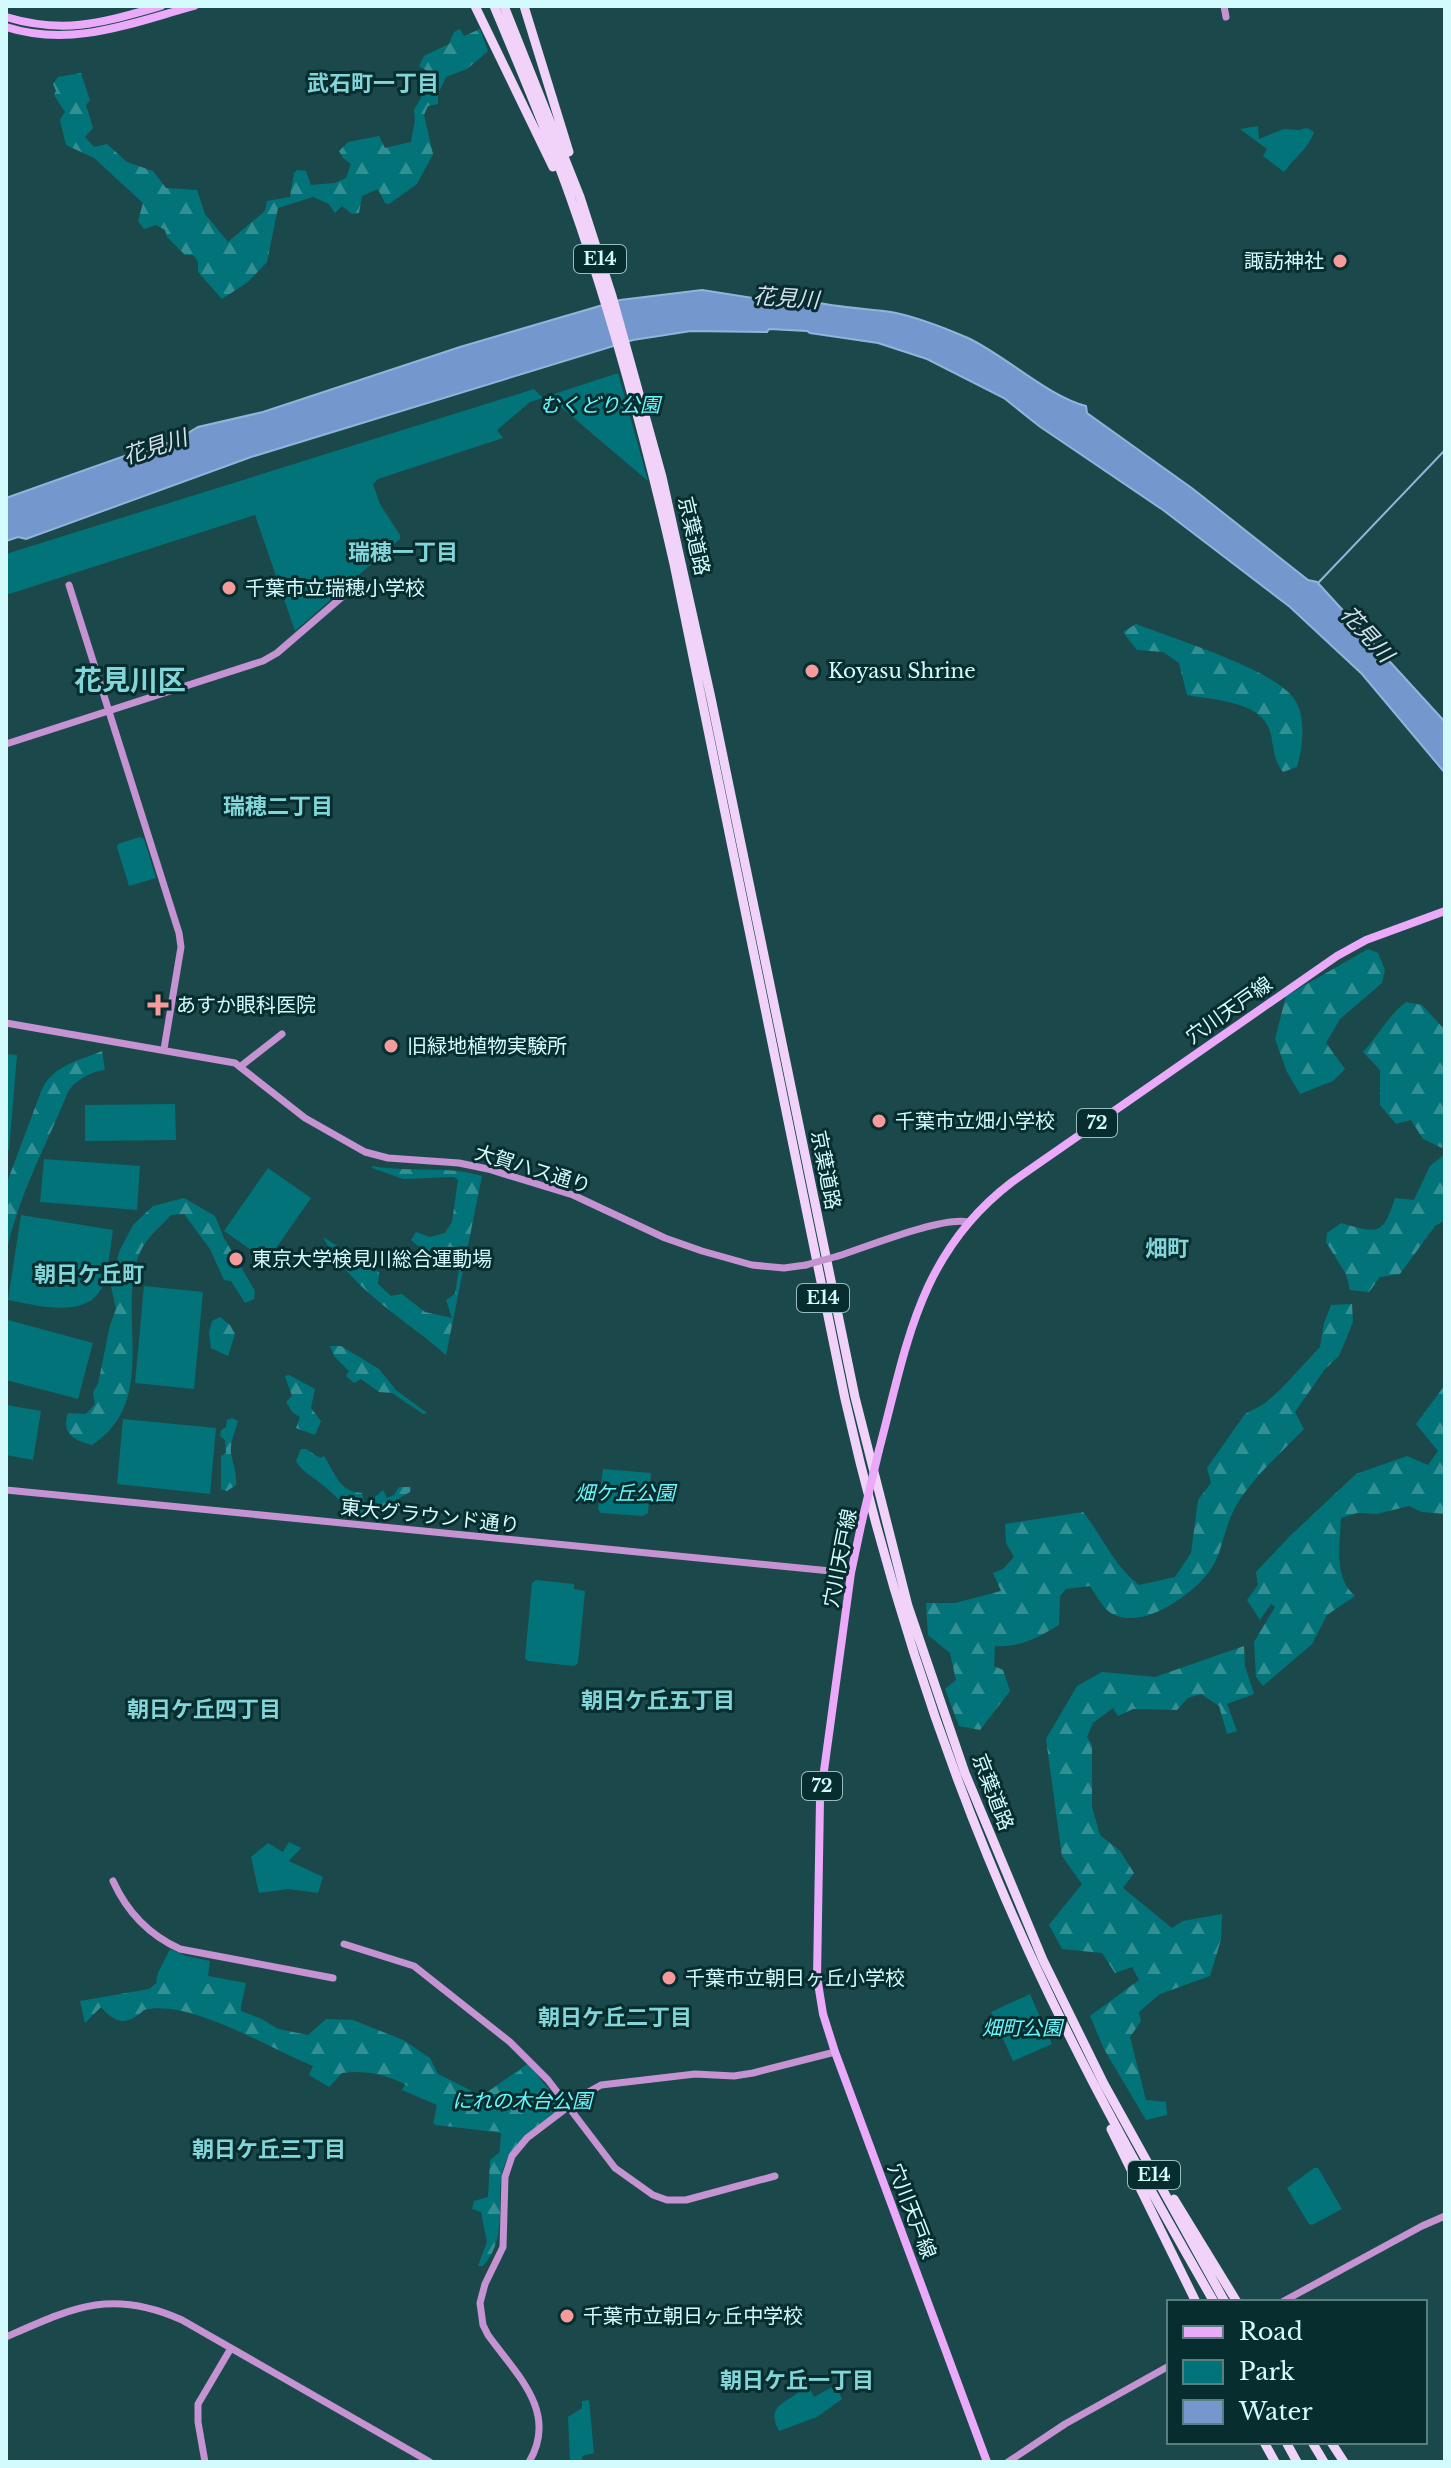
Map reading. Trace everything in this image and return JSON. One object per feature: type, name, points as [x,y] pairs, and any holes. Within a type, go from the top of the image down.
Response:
[{"type":"highway","points":[[475,6],[543,144],[597,265]]},
{"type":"highway","points":[[524,6],[597,265]]},
{"type":"highway","name":"京葉道路","points":[[500,10],[597,265],[667,516],[820,1284],[859,1459],[917,1664],[962,1789],[1019,1928],[1213,2300]]},
{"type":"highway","points":[[1081,2049],[1087,2078],[1195,2300]]},
{"type":"highway","points":[[1081,2049],[1112,2089],[1236,2300]]},
{"type":"highway","name":"京葉道路","points":[[1081,2049],[1224,2300]]},
{"type":"highway","points":[[1265,2444],[1275,2462]]},
{"type":"highway","points":[[1287,2444],[1297,2462]]},
{"type":"highway","points":[[1313,2444],[1324,2462]]},
{"type":"highway","points":[[1332,2444],[1344,2462]]},
{"type":"main road","points":[[6,17],[70,27],[105,23],[161,6]]},
{"type":"main road","points":[[6,27],[46,35],[86,35],[194,6]]},
{"type":"main road","name":"穴川天戸線","points":[[987,2462],[835,2052],[823,2014],[817,1977],[823,1770],[851,1573],[879,1450],[920,1302],[934,1271],[968,1222],[1012,1182],[1337,956],[1366,940],[1445,911]]},
{"type":"street","points":[[1224,6],[1226,17]]},
{"type":"street","points":[[6,744],[263,661],[277,653],[357,584]]},
{"type":"street","points":[[69,585],[179,933],[181,947],[164,1049]]},
{"type":"street","name":"大賀ハス通り","points":[[6,1023],[164,1049],[241,1066],[305,1118],[365,1152],[388,1158],[459,1163],[488,1169],[573,1195],[665,1238],[752,1265],[784,1268],[806,1265],[931,1226],[957,1220],[968,1222]]},
{"type":"street","points":[[241,1066],[282,1034]]},
{"type":"street","name":"東大グラウンド通り","points":[[6,1490],[851,1573]]},
{"type":"street","points":[[113,1881],[128,1908],[141,1923],[180,1949],[333,1978]]},
{"type":"street","points":[[344,1944],[414,1966],[519,2050],[548,2080],[615,2168],[645,2191],[661,2198],[686,2200],[775,2176]]},
{"type":"street","points":[[529,2462],[539,2438],[538,2410],[532,2394],[488,2335],[483,2325],[480,2303],[485,2284],[503,2247],[505,2177],[512,2156],[527,2138],[568,2106],[607,2084],[695,2074],[734,2076],[835,2052]]},
{"type":"street","points":[[1286,2300],[1445,2216]]},
{"type":"street","points":[[6,2337],[65,2311],[114,2303],[166,2313],[430,2462]]},
{"type":"street","points":[[205,2462],[198,2404],[231,2348]]},
{"type":"street","points":[[1008,2462],[1065,2424],[1167,2367]]},
{"type":"green space","points":[[460,29],[464,36],[480,29],[488,51],[467,69],[446,77],[438,94],[438,104],[428,106],[424,115],[433,154],[417,184],[389,204],[385,203],[378,189],[362,196],[359,213],[352,214],[342,206],[335,213],[329,204],[313,197],[278,208],[267,262],[248,282],[222,299],[198,272],[198,262],[193,255],[185,255],[167,237],[165,230],[156,225],[144,229],[138,221],[143,203],[94,158],[66,145],[60,120],[65,112],[54,95],[53,84],[58,77],[81,73],[90,100],[86,105],[93,128],[85,137],[94,147],[107,144],[127,162],[153,171],[166,188],[197,190],[205,214],[228,242],[265,211],[267,201],[290,197],[297,170],[306,171],[311,185],[335,183],[346,178],[351,164],[339,151],[348,142],[379,136],[385,148],[411,142],[414,110],[434,75],[419,66],[424,56],[449,44],[454,32]]},
{"type":"green space","points":[[1258,126],[1259,139],[1284,129],[1307,128],[1314,132],[1284,172],[1263,156],[1267,149],[1240,129]]},
{"type":"green space","name":"むくどり公園","points":[[618,373],[648,481],[548,396]]},
{"type":"green space","points":[[534,389],[543,398],[530,402],[497,430],[503,438],[378,479],[373,484],[380,504],[400,539],[295,631],[255,515],[6,595],[6,554]]},
{"type":"green space","points":[[1136,624],[1242,664],[1280,685],[1292,696],[1300,711],[1302,740],[1297,767],[1283,772],[1276,758],[1270,731],[1257,713],[1235,704],[1187,695],[1179,663],[1163,652],[1137,650],[1123,632]]},
{"type":"green space","points":[[140,837],[144,839],[156,878],[129,886],[117,847]]},
{"type":"green space","points":[[1368,949],[1378,953],[1385,970],[1382,983],[1340,1019],[1326,1043],[1345,1069],[1333,1081],[1300,1094],[1287,1072],[1275,1039],[1286,996]]},
{"type":"green space","points":[[1406,1002],[1422,1005],[1445,1030],[1445,1142],[1442,1148],[1423,1139],[1411,1120],[1396,1124],[1380,1105],[1380,1070],[1363,1052]]},
{"type":"green space","points":[[102,1051],[105,1070],[84,1077],[68,1092],[25,1193],[6,1255],[6,1185],[42,1089],[61,1069]]},
{"type":"green space","points":[[6,1054],[17,1055],[9,1150],[6,1150]]},
{"type":"green space","points":[[175,1104],[176,1140],[85,1141],[85,1105]]},
{"type":"green space","points":[[1445,1154],[1445,1220],[1435,1226],[1400,1274],[1380,1277],[1369,1292],[1350,1290],[1346,1274],[1326,1242],[1327,1233],[1341,1223],[1371,1230],[1382,1226],[1395,1198],[1414,1200],[1430,1166]]},
{"type":"green space","points":[[44,1159],[140,1166],[137,1210],[40,1202]]},
{"type":"green space","points":[[373,1166],[455,1171],[482,1176],[446,1355],[363,1288],[348,1273],[323,1237],[379,1272],[378,1284],[391,1296],[402,1294],[425,1312],[452,1318],[446,1300],[455,1294],[461,1256],[429,1255],[411,1240],[416,1232],[430,1237],[445,1233],[452,1222],[458,1180],[454,1177],[403,1179]]},
{"type":"green space","points":[[268,1168],[311,1198],[267,1261],[224,1231]]},
{"type":"green space","points":[[184,1198],[215,1216],[224,1238],[255,1291],[254,1299],[245,1303],[231,1281],[224,1280],[210,1249],[184,1214],[171,1215],[147,1241],[137,1260],[133,1284],[130,1384],[124,1407],[112,1427],[92,1445],[80,1441],[68,1431],[66,1420],[68,1413],[86,1414],[95,1404],[93,1392],[98,1384],[116,1309],[111,1286],[119,1252],[133,1225],[153,1206]]},
{"type":"green space","points":[[21,1215],[113,1230],[106,1273],[95,1297],[85,1304],[60,1308],[8,1300]]},
{"type":"green space","points":[[144,1286],[203,1292],[194,1389],[135,1383]]},
{"type":"green space","points":[[1352,1304],[1353,1322],[1339,1356],[1325,1369],[1295,1412],[1304,1429],[1264,1469],[1238,1502],[1217,1558],[1201,1582],[1163,1609],[1134,1618],[1120,1617],[1108,1611],[1090,1586],[1066,1589],[1060,1596],[1059,1625],[1021,1643],[995,1646],[994,1666],[1003,1670],[1010,1691],[980,1730],[959,1726],[945,1689],[956,1680],[950,1653],[928,1635],[926,1603],[955,1603],[1001,1591],[993,1573],[1003,1569],[1014,1557],[1006,1543],[1005,1524],[1083,1512],[1116,1560],[1139,1585],[1175,1577],[1191,1553],[1198,1500],[1211,1483],[1207,1468],[1245,1414],[1264,1404],[1281,1389],[1320,1347],[1331,1305]]},
{"type":"green space","points":[[220,1317],[235,1334],[228,1356],[211,1348],[209,1333],[212,1321]]},
{"type":"green space","points":[[8,1320],[93,1343],[78,1399],[6,1380]]},
{"type":"green space","points":[[330,1346],[341,1346],[379,1369],[396,1390],[427,1413],[423,1414],[392,1393],[379,1392],[361,1379],[354,1383],[346,1376],[349,1371],[334,1356]]},
{"type":"green space","points":[[289,1375],[315,1389],[311,1408],[321,1421],[315,1435],[296,1428],[300,1417],[286,1402],[292,1396],[285,1376]]},
{"type":"green space","points":[[1445,1385],[1445,1514],[1422,1512],[1409,1506],[1341,1518],[1341,1570],[1343,1579],[1355,1596],[1327,1615],[1312,1644],[1263,1686],[1256,1677],[1254,1642],[1275,1607],[1271,1604],[1260,1620],[1247,1600],[1258,1585],[1256,1572],[1356,1474],[1407,1456],[1428,1465],[1438,1451],[1416,1424]]},
{"type":"green space","points":[[6,1405],[41,1411],[33,1460],[6,1455]]},
{"type":"green space","points":[[232,1418],[238,1421],[231,1449],[236,1485],[227,1491],[221,1489],[221,1456],[226,1453],[225,1440],[220,1436],[227,1420]]},
{"type":"green space","points":[[123,1419],[216,1428],[210,1494],[117,1484]]},
{"type":"green space","points":[[301,1449],[320,1458],[324,1456],[343,1485],[362,1493],[365,1506],[383,1490],[387,1498],[394,1495],[399,1487],[411,1487],[410,1492],[372,1513],[357,1512],[302,1469],[296,1461]]},
{"type":"green space","name":"畑ケ丘公園","points":[[603,1469],[651,1473],[648,1513],[643,1516],[601,1513],[598,1509]]},
{"type":"green space","points":[[536,1580],[574,1584],[574,1589],[585,1591],[578,1663],[574,1666],[528,1661],[525,1658],[532,1583]]},
{"type":"green space","points":[[1244,1646],[1245,1666],[1254,1694],[1227,1704],[1237,1731],[1227,1734],[1219,1706],[1201,1694],[1188,1698],[1177,1710],[1133,1709],[1118,1716],[1113,1708],[1093,1723],[1087,1737],[1092,1745],[1092,1807],[1100,1835],[1120,1851],[1134,1873],[1123,1888],[1172,1928],[1183,1921],[1222,1914],[1221,1940],[1210,1976],[1160,1994],[1139,2012],[1141,2021],[1130,2037],[1146,2100],[1166,2102],[1167,2115],[1146,2120],[1104,2049],[1090,2016],[1139,1980],[1132,1967],[1115,1973],[1102,1953],[1062,1949],[1049,1925],[1082,1884],[1062,1856],[1046,1739],[1077,1686],[1102,1672],[1155,1677]]},
{"type":"green space","points":[[289,1842],[301,1848],[289,1861],[323,1877],[318,1893],[288,1889],[259,1893],[251,1857],[268,1843],[283,1852]]},
{"type":"green space","points":[[170,1949],[210,1961],[208,1976],[246,1983],[240,2011],[171,1993],[156,1982]]},
{"type":"green space","points":[[168,1974],[176,1975],[185,1983],[222,1984],[223,1994],[240,1995],[241,2011],[278,2029],[308,2035],[326,2019],[353,2020],[403,2040],[430,2058],[438,2074],[481,2096],[530,2064],[543,2083],[524,2082],[517,2088],[516,2101],[529,2114],[538,2114],[554,2104],[559,2105],[560,2110],[508,2157],[501,2184],[497,2240],[483,2266],[478,2266],[487,2242],[481,2212],[472,2209],[474,2201],[488,2197],[490,2160],[500,2152],[503,2132],[435,2125],[437,2105],[404,2084],[381,2075],[342,2073],[329,2087],[309,2075],[313,2066],[229,2027],[183,2011],[162,2008],[144,2010],[122,2021],[101,2007],[85,2023],[80,2001],[149,1989]]},
{"type":"green space","name":"畑町公園","points":[[1030,1994],[1052,2044],[1013,2061],[991,2012]]},
{"type":"green space","name":"にれの木台公園","points":[[417,2064],[482,2096],[527,2064],[561,2103],[561,2107],[522,2136],[498,2170],[501,2133],[433,2124],[437,2105],[402,2090]]},
{"type":"green space","points":[[1318,2168],[1342,2209],[1312,2225],[1287,2188]]},
{"type":"green space","points":[[806,2381],[814,2397],[836,2385],[842,2399],[817,2417],[779,2431],[775,2421],[778,2407],[796,2394]]},
{"type":"green space","points":[[589,2400],[594,2453],[582,2456],[582,2462],[570,2462],[568,2417],[582,2408],[582,2401]]},
{"type":"water","points":[[702,290],[772,301],[772,304],[809,305],[811,301],[909,316],[968,338],[1057,394],[1086,406],[1087,413],[1193,489],[1308,580],[1317,582],[1445,722],[1445,773],[1362,674],[1290,607],[1163,510],[1039,426],[1004,398],[927,359],[878,343],[807,331],[691,331],[633,340],[251,457],[26,539],[18,537],[6,541],[6,498],[141,450],[144,452],[178,439],[198,427],[263,412],[460,347],[620,300]]},
{"type":"waterway","points":[[1319,582],[1445,450]]},
{"type":"place","name":"諏訪神社","points":[[1340,261]]},
{"type":"place","name":"千葉市立瑞穂小学校","points":[[229,588]]},
{"type":"place","name":"Koyasu Shrine","points":[[812,671]]},
{"type":"place","name":"あすか眼科医院","points":[[158,1005]]},
{"type":"place","name":"旧緑地植物実験所","points":[[391,1046]]},
{"type":"place","name":"千葉市立畑小学校","points":[[879,1121]]},
{"type":"place","name":"東京大学検見川総合運動場","points":[[236,1259]]},
{"type":"place","name":"千葉市立朝日ヶ丘小学校","points":[[669,1978]]},
{"type":"place","name":"千葉市立朝日ヶ丘中学校","points":[[567,2316]]},
{"type":"district","name":"武石町一丁目","points":[[373,83]]},
{"type":"district","name":"瑞穂一丁目","points":[[403,552]]},
{"type":"district","name":"花見川区","points":[[130,680]]},
{"type":"district","name":"瑞穂二丁目","points":[[278,806]]},
{"type":"district","name":"畑町","points":[[1167,1248]]},
{"type":"district","name":"朝日ケ丘町","points":[[89,1274]]},
{"type":"district","name":"朝日ケ丘五丁目","points":[[658,1700]]},
{"type":"district","name":"朝日ケ丘四丁目","points":[[204,1709]]},
{"type":"district","name":"朝日ケ丘二丁目","points":[[615,2017]]},
{"type":"district","name":"朝日ケ丘三丁目","points":[[269,2149]]},
{"type":"district","name":"朝日ケ丘一丁目","points":[[797,2380]]},
{"type":"water label","name":"花見川","points":[[786,298]]},
{"type":"water label","name":"花見川","points":[[155,447]]},
{"type":"water label","name":"花見川","points":[[1367,634]]}]
